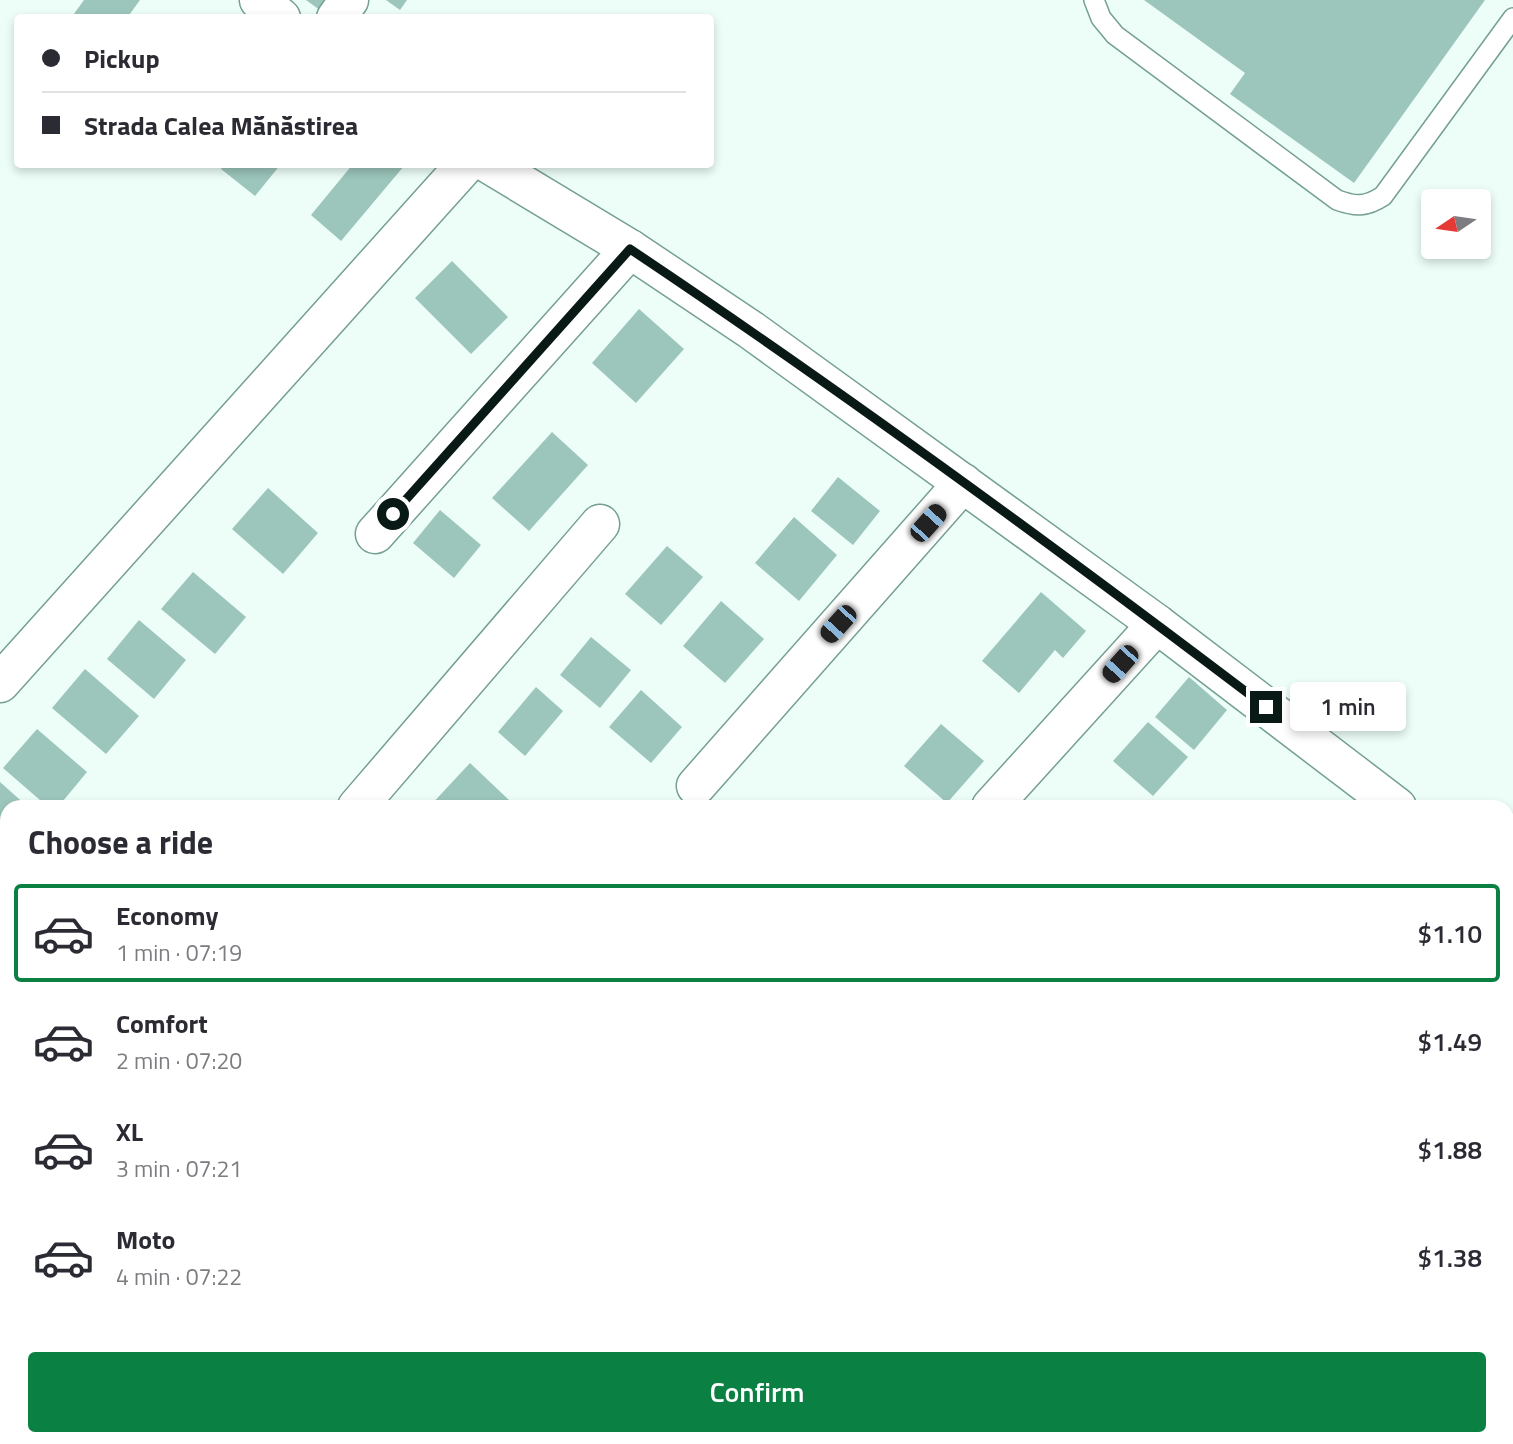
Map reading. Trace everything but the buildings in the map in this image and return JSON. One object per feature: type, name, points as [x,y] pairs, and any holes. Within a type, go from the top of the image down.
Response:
[{"type":"street","points":[[259,0],[277,14]]},
{"type":"street","points":[[0,683],[462,168]]},
{"type":"street","points":[[496,168],[630,249],[751,330],[1157,624],[1388,800]]},
{"type":"street","points":[[375,534],[630,249]]},
{"type":"street","points":[[696,786],[963,483]]},
{"type":"street","points":[[364,800],[600,524]]},
{"type":"street","points":[[997,800],[1157,624]]},
{"type":"lane","points":[[1094,0],[1101,18],[1115,35],[1337,200],[1352,205],[1369,205],[1383,196],[1513,18]]},
{"type":"route","points":[[393,514],[630,249],[772,345],[1157,624],[1266,707]]}]
